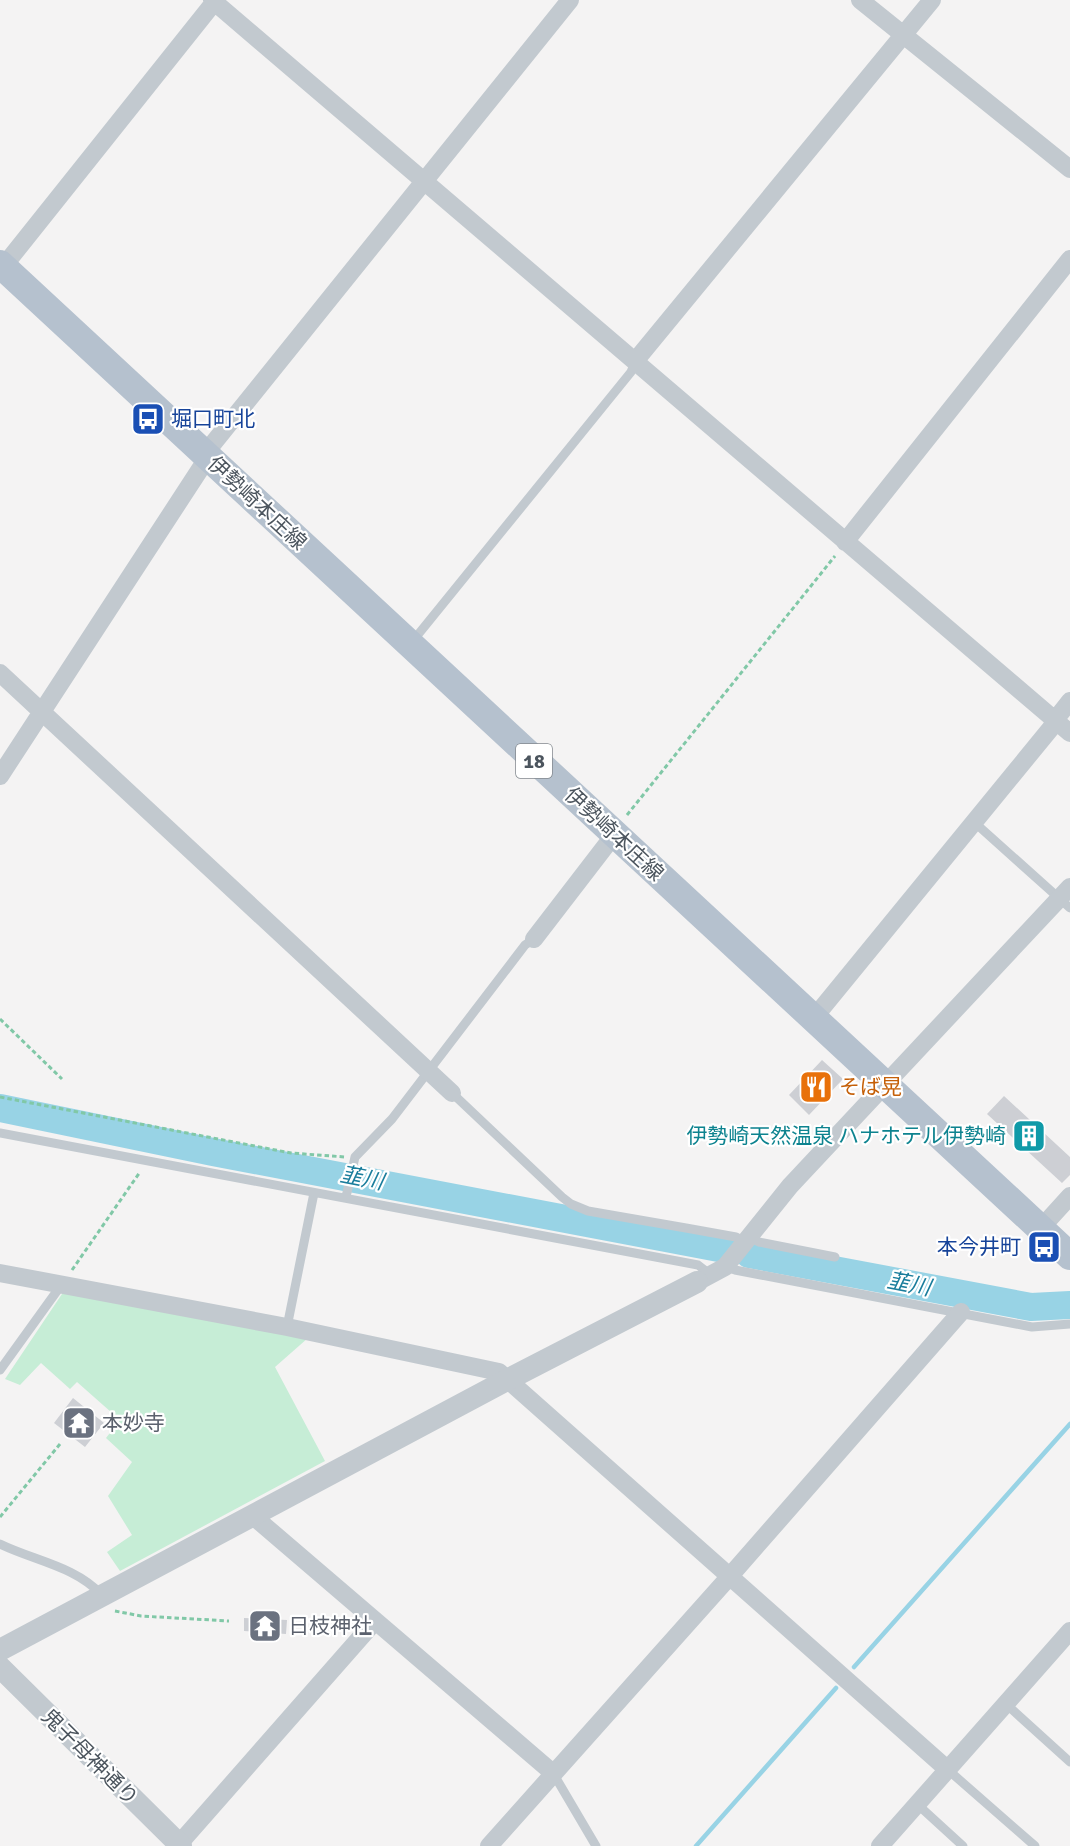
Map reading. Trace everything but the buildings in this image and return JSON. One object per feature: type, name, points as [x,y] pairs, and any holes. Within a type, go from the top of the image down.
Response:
[{"type":"main road","name":"伊勢崎本庄線","points":[[1,265],[1070,1256]]},
{"type":"street","points":[[0,776],[208,457],[211,446],[570,0]]},
{"type":"street","points":[[860,0],[1070,170]]},
{"type":"street","points":[[636,360],[932,0]]},
{"type":"street","points":[[1,265],[214,1],[424,183],[636,360],[845,542],[1070,733]]},
{"type":"street","points":[[845,542],[1070,259]]},
{"type":"street","points":[[0,673],[452,1093]]},
{"type":"street","points":[[813,1019],[1051,728],[1070,701]]},
{"type":"street","points":[[534,939],[614,835]]},
{"type":"street","points":[[0,1650],[507,1380],[711,1275],[747,1239],[790,1186],[884,1084],[1066,898]]},
{"type":"street","points":[[1041,1228],[1070,1196]]},
{"type":"street","points":[[0,1273],[287,1327],[500,1372],[947,1769]]},
{"type":"street","points":[[489,1846],[961,1312]]},
{"type":"street","points":[[253,1516],[553,1773]]},
{"type":"street","points":[[180,1845],[375,1622]]},
{"type":"street","points":[[880,1846],[1070,1631]]},
{"type":"street","name":"鬼子母神通り","points":[[0,1667],[180,1845]]},
{"type":"lane","points":[[410,645],[632,372],[636,360]]},
{"type":"lane","points":[[974,822],[1066,898]]},
{"type":"lane","points":[[347,1195],[354,1161],[392,1119],[525,945],[534,939]]},
{"type":"lane","points":[[452,1093],[571,1204],[588,1211],[835,1257]]},
{"type":"lane","points":[[0,1133],[314,1193],[347,1195],[699,1264],[711,1275],[735,1270],[1032,1327],[1070,1324]]},
{"type":"lane","points":[[287,1327],[314,1193]]},
{"type":"lane","points":[[0,1370],[62,1284]]},
{"type":"lane","points":[[0,1544],[23,1555],[61,1566],[92,1583],[98,1597]]},
{"type":"lane","points":[[1006,1704],[1070,1762]]},
{"type":"lane","points":[[947,1769],[1035,1846]]},
{"type":"lane","points":[[553,1773],[596,1846]]},
{"type":"lane","points":[[917,1804],[963,1846]]},
{"type":"path","points":[[614,835],[623,820],[845,542]]},
{"type":"path","points":[[0,1019],[62,1079]]},
{"type":"path","points":[[0,1097],[291,1153],[354,1161]]},
{"type":"path","points":[[62,1284],[146,1160]]},
{"type":"path","points":[[0,1517],[60,1444]]},
{"type":"path","points":[[98,1597],[101,1608],[141,1616],[229,1621]]},
{"type":"green space","points":[[64,1291],[308,1338],[275,1367],[325,1461],[120,1571],[107,1552],[132,1535],[108,1496],[132,1462],[106,1438],[120,1420],[77,1382],[70,1389],[41,1363],[20,1385],[5,1379]]},
{"type":"waterway","name":"韮川","points":[[0,1108],[213,1152],[724,1249]]},
{"type":"waterway","name":"韮川","points":[[749,1254],[1031,1307],[1070,1305]]},
{"type":"waterway","points":[[854,1667],[1070,1424]]},
{"type":"waterway","points":[[696,1846],[836,1688]]},
{"type":"place","name":"堀口町北","points":[[148,419]]},
{"type":"place","name":"そば晃","points":[[816,1087]]},
{"type":"place","name":"伊勢崎天然温泉 ハナホテル伊勢崎","points":[[1029,1136]]},
{"type":"place","name":"本今井町","points":[[1044,1247]]},
{"type":"place","name":"本妙寺","points":[[79,1423]]},
{"type":"place","name":"日枝神社","points":[[265,1626]]}]
